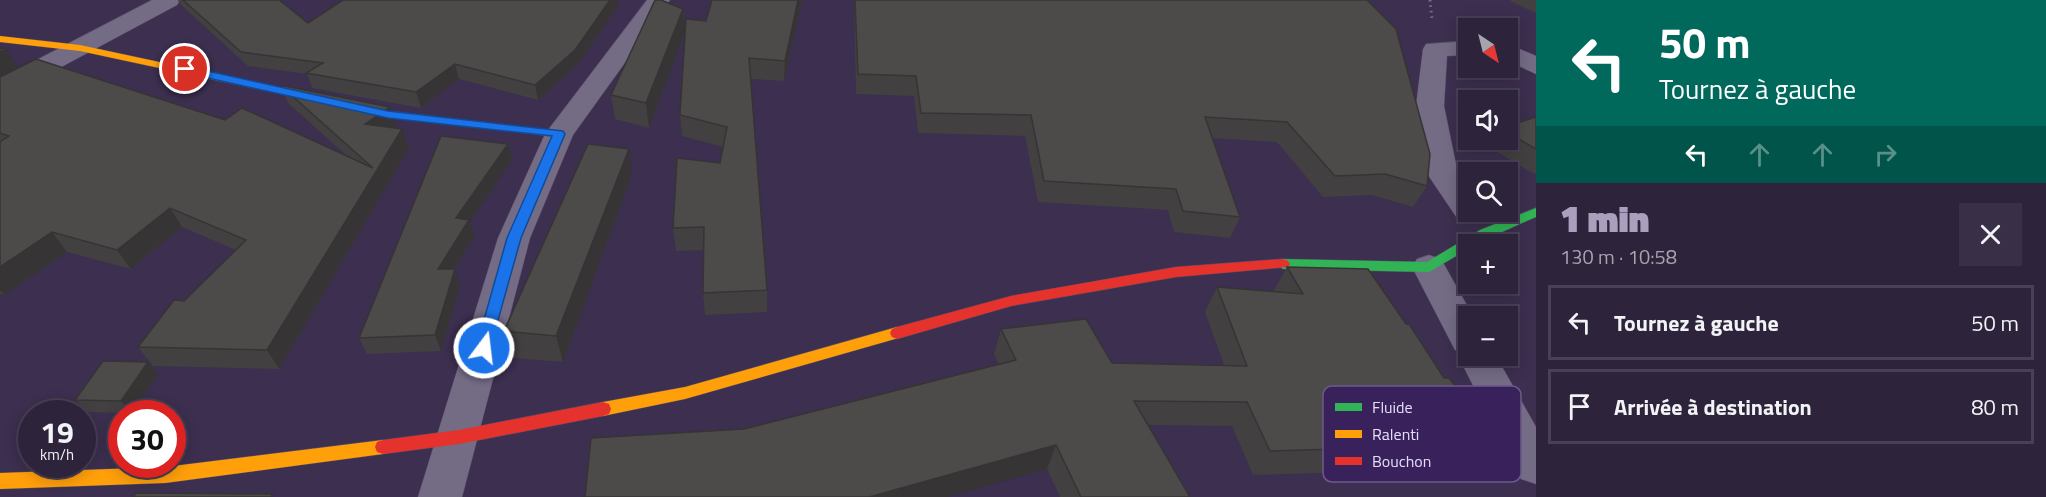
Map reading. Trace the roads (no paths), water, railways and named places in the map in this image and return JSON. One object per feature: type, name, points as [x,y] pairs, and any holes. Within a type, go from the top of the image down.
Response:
[{"type":"street","points":[[0,89],[169,0]]},
{"type":"street","points":[[440,497],[514,238],[559,134],[659,0]]},
{"type":"street","points":[[0,39],[80,48],[388,114],[559,134]]},
{"type":"street","points":[[1458,48],[1435,49],[1430,106],[1443,175],[1458,196]]},
{"type":"street","points":[[1518,56],[1536,66]]},
{"type":"street","points":[[1518,214],[1536,212]]},
{"type":"street","points":[[0,481],[165,475],[459,437],[685,393],[1023,298],[1187,271],[1304,263],[1430,267],[1471,222]]},
{"type":"street","points":[[1430,267],[1458,321]]},
{"type":"street","points":[[1482,366],[1493,386]]},
{"type":"street","points":[[1521,438],[1536,466]]}]
